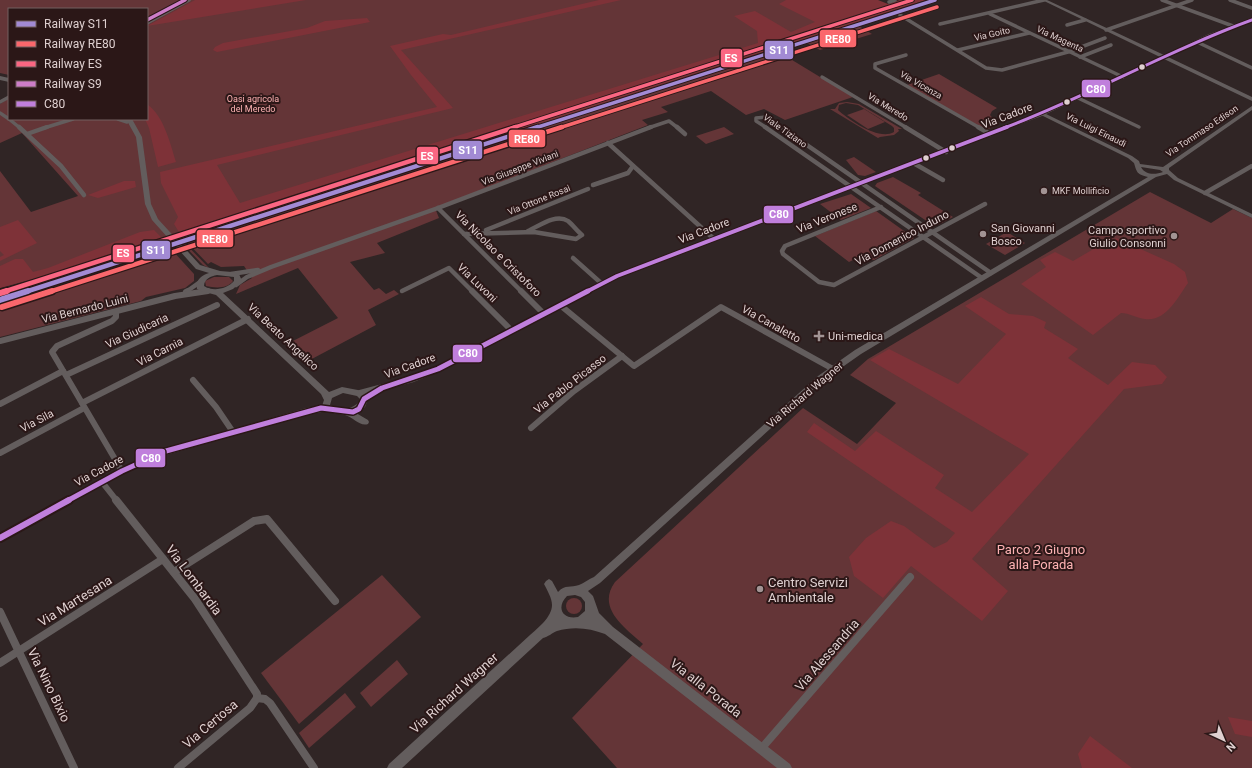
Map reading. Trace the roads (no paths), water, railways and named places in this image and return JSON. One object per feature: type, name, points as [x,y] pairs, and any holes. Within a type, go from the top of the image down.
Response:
[{"type":"street","points":[[148,22],[190,0]]},
{"type":"street","points":[[889,2],[895,0]]},
{"type":"street","points":[[940,24],[990,14],[1044,0],[1252,99]]},
{"type":"street","points":[[1047,0],[1062,9]]},
{"type":"street","points":[[1162,0],[1233,26]]},
{"type":"street","points":[[1106,30],[1192,0]]},
{"type":"street","points":[[1230,0],[1252,8]]},
{"type":"street","name":"Via Magenta","points":[[990,14],[1123,77]]},
{"type":"street","points":[[900,15],[986,68],[1002,70],[1068,52],[1105,38]]},
{"type":"street","points":[[1067,25],[1085,20]]},
{"type":"street","points":[[1042,114],[1199,41],[1233,26],[1252,20]]},
{"type":"street","name":"Via Goito","points":[[958,50],[1029,33]]},
{"type":"street","points":[[1199,41],[1252,64]]},
{"type":"street","points":[[1199,41],[1252,68]]},
{"type":"street","points":[[1080,57],[1111,45]]},
{"type":"street","name":"Via Vicenza","points":[[906,55],[875,64],[875,68],[990,134]]},
{"type":"street","name":"Via Meredo","points":[[822,77],[946,152]]},
{"type":"street","points":[[1078,98],[1139,127]]},
{"type":"street","name":"Via Tommaso Edison","points":[[1167,171],[1166,167],[1252,108]]},
{"type":"street","name":"Via Cadore","points":[[363,399],[382,388],[432,371],[601,283],[915,164],[1042,114]]},
{"type":"street","name":"Via Luigi Einaudi","points":[[1042,114],[1130,157],[1137,162],[1138,169]]},
{"type":"street","name":"Viale Tiziano","points":[[982,278],[756,121],[756,118],[766,117],[991,273]]},
{"type":"street","points":[[10,120],[27,134],[68,174],[84,196]]},
{"type":"street","points":[[27,134],[70,120]]},
{"type":"street","points":[[65,122],[73,120]]},
{"type":"street","points":[[127,120],[138,134],[143,154],[143,168],[148,204],[159,225],[198,267],[219,274]]},
{"type":"street","name":"Via Giuseppe Viviani","points":[[438,208],[608,142],[669,121],[685,134]]},
{"type":"street","points":[[608,142],[714,239]]},
{"type":"street","points":[[915,164],[944,180]]},
{"type":"street","points":[[1138,169],[1144,165],[1167,171],[1176,179],[1252,216]]},
{"type":"street","points":[[593,185],[628,173],[633,166]]},
{"type":"street","points":[[1205,193],[1252,166]]},
{"type":"street","points":[[1138,169],[1146,175],[1176,179]]},
{"type":"street","points":[[1138,169],[1142,177],[1141,182]]},
{"type":"street","name":"Via Richard Wagner","points":[[578,591],[597,580],[795,401],[833,369],[858,352],[1141,182],[1167,171]]},
{"type":"street","name":"Via Ottone Rosai","points":[[486,230],[588,189]]},
{"type":"street","name":"Via Domenico Induno","points":[[829,285],[838,283],[985,204]]},
{"type":"street","name":"Via Veronese","points":[[829,285],[813,279],[783,254],[783,248],[881,207]]},
{"type":"street","points":[[210,291],[225,290],[245,278],[271,266],[438,208]]},
{"type":"street","name":"Via Nicolao e Cristoforo","points":[[438,208],[544,314]]},
{"type":"street","points":[[464,234],[528,231],[557,233],[576,239],[582,235],[566,220],[561,218],[555,219],[528,231]]},
{"type":"street","name":"Via Ottone Rosai","points":[[495,233],[496,225]]},
{"type":"street","points":[[573,258],[601,283]]},
{"type":"street","points":[[198,267],[200,281],[208,276],[231,274],[271,266]]},
{"type":"street","name":"Via Luvoni","points":[[402,291],[449,268],[511,330]]},
{"type":"street","points":[[231,274],[238,277],[235,285]]},
{"type":"street","name":"Via Beato Angelico","points":[[200,281],[201,288],[219,293],[325,392],[327,402]]},
{"type":"street","name":"Via Bernardo Luini","points":[[0,341],[175,296],[190,290],[200,281]]},
{"type":"street","name":"Via Beato Angelico","points":[[235,285],[232,296],[235,307]]},
{"type":"street","name":"Via Bernardo Luini","points":[[175,296],[210,291]]},
{"type":"street","name":"Via Giudicaria","points":[[0,404],[65,373],[217,305]]},
{"type":"street","points":[[560,305],[622,356]]},
{"type":"street","name":"Via Canaletto","points":[[622,356],[634,366],[721,307],[833,369]]},
{"type":"street","points":[[116,312],[116,317],[112,321],[60,345],[53,349],[52,352],[122,471]]},
{"type":"street","name":"Via Carnia","points":[[83,405],[248,319]]},
{"type":"street","name":"Via Pablo Picasso","points":[[531,428],[574,391],[622,356]]},
{"type":"street","points":[[193,380],[216,407],[233,432]]},
{"type":"street","name":"Via Beato Angelico","points":[[316,384],[327,390],[346,390],[363,399]]},
{"type":"street","points":[[339,391],[327,402],[365,422],[363,414],[363,399]]},
{"type":"street","points":[[347,412],[359,409],[363,399]]},
{"type":"street","name":"Via Cadore","points":[[0,538],[122,471],[166,451],[307,411],[327,402]]},
{"type":"street","name":"Via Sila","points":[[0,453],[83,405]]},
{"type":"street","name":"Via Lombardia","points":[[102,482],[174,572],[226,644],[256,689],[257,698]]},
{"type":"street","points":[[174,572],[254,520],[267,519],[335,601]]},
{"type":"street","name":"Via Martesana","points":[[0,663],[163,559]]},
{"type":"street","name":"Via Alessandria","points":[[761,749],[910,577]]},
{"type":"street","name":"Via Richard Wagner","points":[[590,604],[592,589],[597,580]]},
{"type":"street","points":[[549,584],[568,591],[578,591],[583,593],[590,604],[586,617],[573,623],[560,618],[549,584]]},
{"type":"street","points":[[556,605],[559,598],[568,591]]},
{"type":"street","name":"Via alla Porada","points":[[590,604],[595,616],[609,631],[786,768]]},
{"type":"street","name":"Via Richard Wagner","points":[[393,768],[534,639],[548,624],[556,605]]},
{"type":"street","name":"Via Nino Bixio","points":[[0,612],[74,768]]},
{"type":"street","name":"Via Richard Wagner","points":[[534,639],[553,628],[573,623]]},
{"type":"street","name":"Via alla Porada","points":[[573,623],[598,626],[609,631]]},
{"type":"street","points":[[257,698],[265,699],[270,703],[314,768]]},
{"type":"street","name":"Via Certosa","points":[[178,768],[250,708],[257,698]]},
{"type":"rail line","name":"S9","points":[[148,19],[185,0]]},
{"type":"rail line","name":"ES","points":[[0,293],[912,0]]},
{"type":"rail line","name":"S11","points":[[0,300],[935,0]]},
{"type":"rail line","name":"RE80","points":[[2,307],[937,7]]},
{"type":"place","name":"MKF Mollificio","points":[[1044,191]]},
{"type":"place","name":"San Giovanni Bosco","points":[[983,234]]},
{"type":"place","name":"Campo sportivo Giulio Consonni","points":[[1174,236]]},
{"type":"place","name":"Uni-medica","points":[[819,336]]},
{"type":"place","name":"Centro Servizi Ambientale","points":[[760,589]]},
{"type":"park label","name":"Oasi agricola del Meredo","points":[[253,104]]},
{"type":"park label","name":"Parco 2 Giugno alla Porada","points":[[1041,556]]}]
